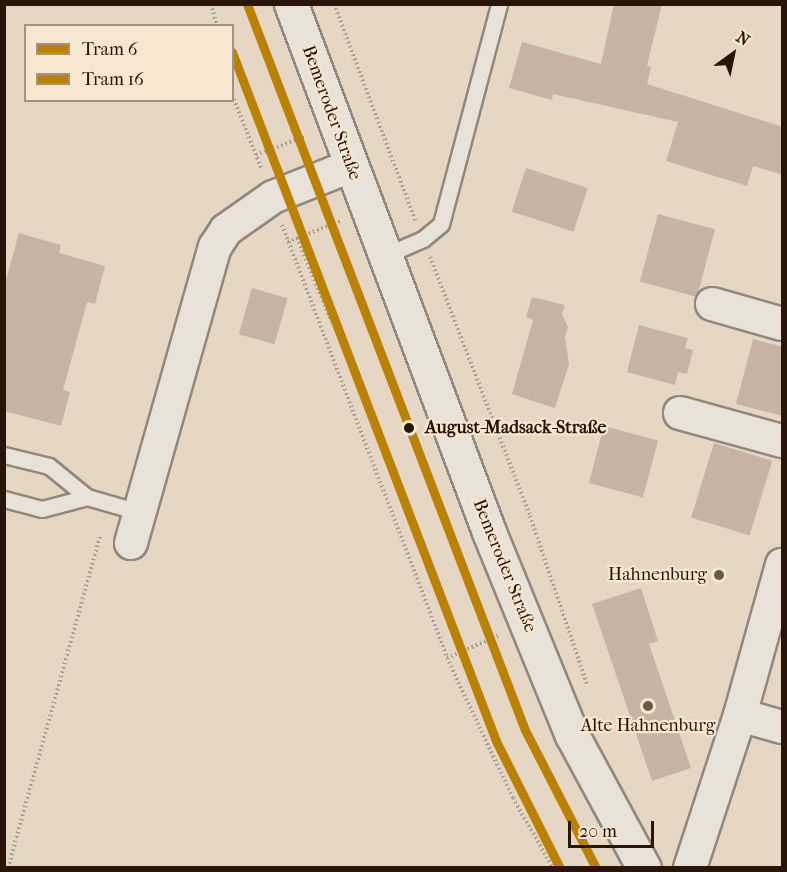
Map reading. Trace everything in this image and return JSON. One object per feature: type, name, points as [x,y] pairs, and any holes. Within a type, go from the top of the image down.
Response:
[{"type":"main road","name":"Bemeroder Straße","points":[[291,4],[489,531],[572,735],[644,867]]},
{"type":"street","points":[[131,543],[215,247],[226,230],[273,197],[351,166]]},
{"type":"street","points":[[712,304],[783,324]]},
{"type":"street","points":[[680,413],[783,441]]},
{"type":"street","points":[[690,867],[740,715],[783,564]]},
{"type":"street","points":[[740,715],[783,727]]},
{"type":"lane","points":[[387,255],[423,239],[441,224],[500,4]]},
{"type":"lane","points":[[4,455],[49,466],[87,497],[139,512]]},
{"type":"lane","points":[[4,499],[42,509],[87,497]]},
{"type":"path","points":[[211,4],[216,24]]},
{"type":"path","points":[[334,4],[530,516],[591,694]]},
{"type":"path","points":[[234,101],[273,197],[447,658],[513,798],[552,867]]},
{"type":"path","points":[[297,238],[332,322]]},
{"type":"path","points":[[8,867],[109,504]]},
{"type":"path","points":[[442,602],[460,652]]},
{"type":"building","points":[[614,4],[662,4],[647,66],[651,67],[647,84],[783,127],[783,175],[753,166],[747,186],[666,161],[678,122],[553,94],[552,100],[509,88],[522,42],[601,64]]},
{"type":"building","points":[[526,168],[588,188],[574,232],[512,212]]},
{"type":"building","points":[[658,214],[715,229],[697,297],[640,282]]},
{"type":"building","points":[[19,233],[61,245],[59,253],[105,266],[95,304],[87,302],[63,390],[70,392],[61,426],[4,411],[4,287]]},
{"type":"building","points":[[252,288],[288,298],[274,344],[239,334]]},
{"type":"building","points":[[532,297],[565,305],[562,314],[568,327],[565,337],[569,364],[555,408],[512,394],[533,320],[526,317]]},
{"type":"building","points":[[639,325],[688,338],[685,348],[693,350],[687,374],[678,372],[675,385],[627,372]]},
{"type":"building","points":[[753,339],[783,347],[783,416],[736,404]]},
{"type":"building","points":[[604,426],[658,440],[643,497],[589,483]]},
{"type":"building","points":[[714,443],[772,461],[750,535],[691,518]]},
{"type":"building","name":"Alte Hahnenburg","points":[[641,588],[658,641],[649,644],[691,768],[652,781],[592,604]]},
{"type":"tram line","name":"6","points":[[247,4],[525,730],[596,868]]},
{"type":"tram line","name":"16","points":[[234,57],[496,741],[560,868]]},
{"type":"place","name":"August-Madsack-Straße","points":[[409,428]]},
{"type":"place","name":"Hahnenburg","points":[[719,575]]},
{"type":"place","name":"Alte Hahnenburg","points":[[648,706]]}]
